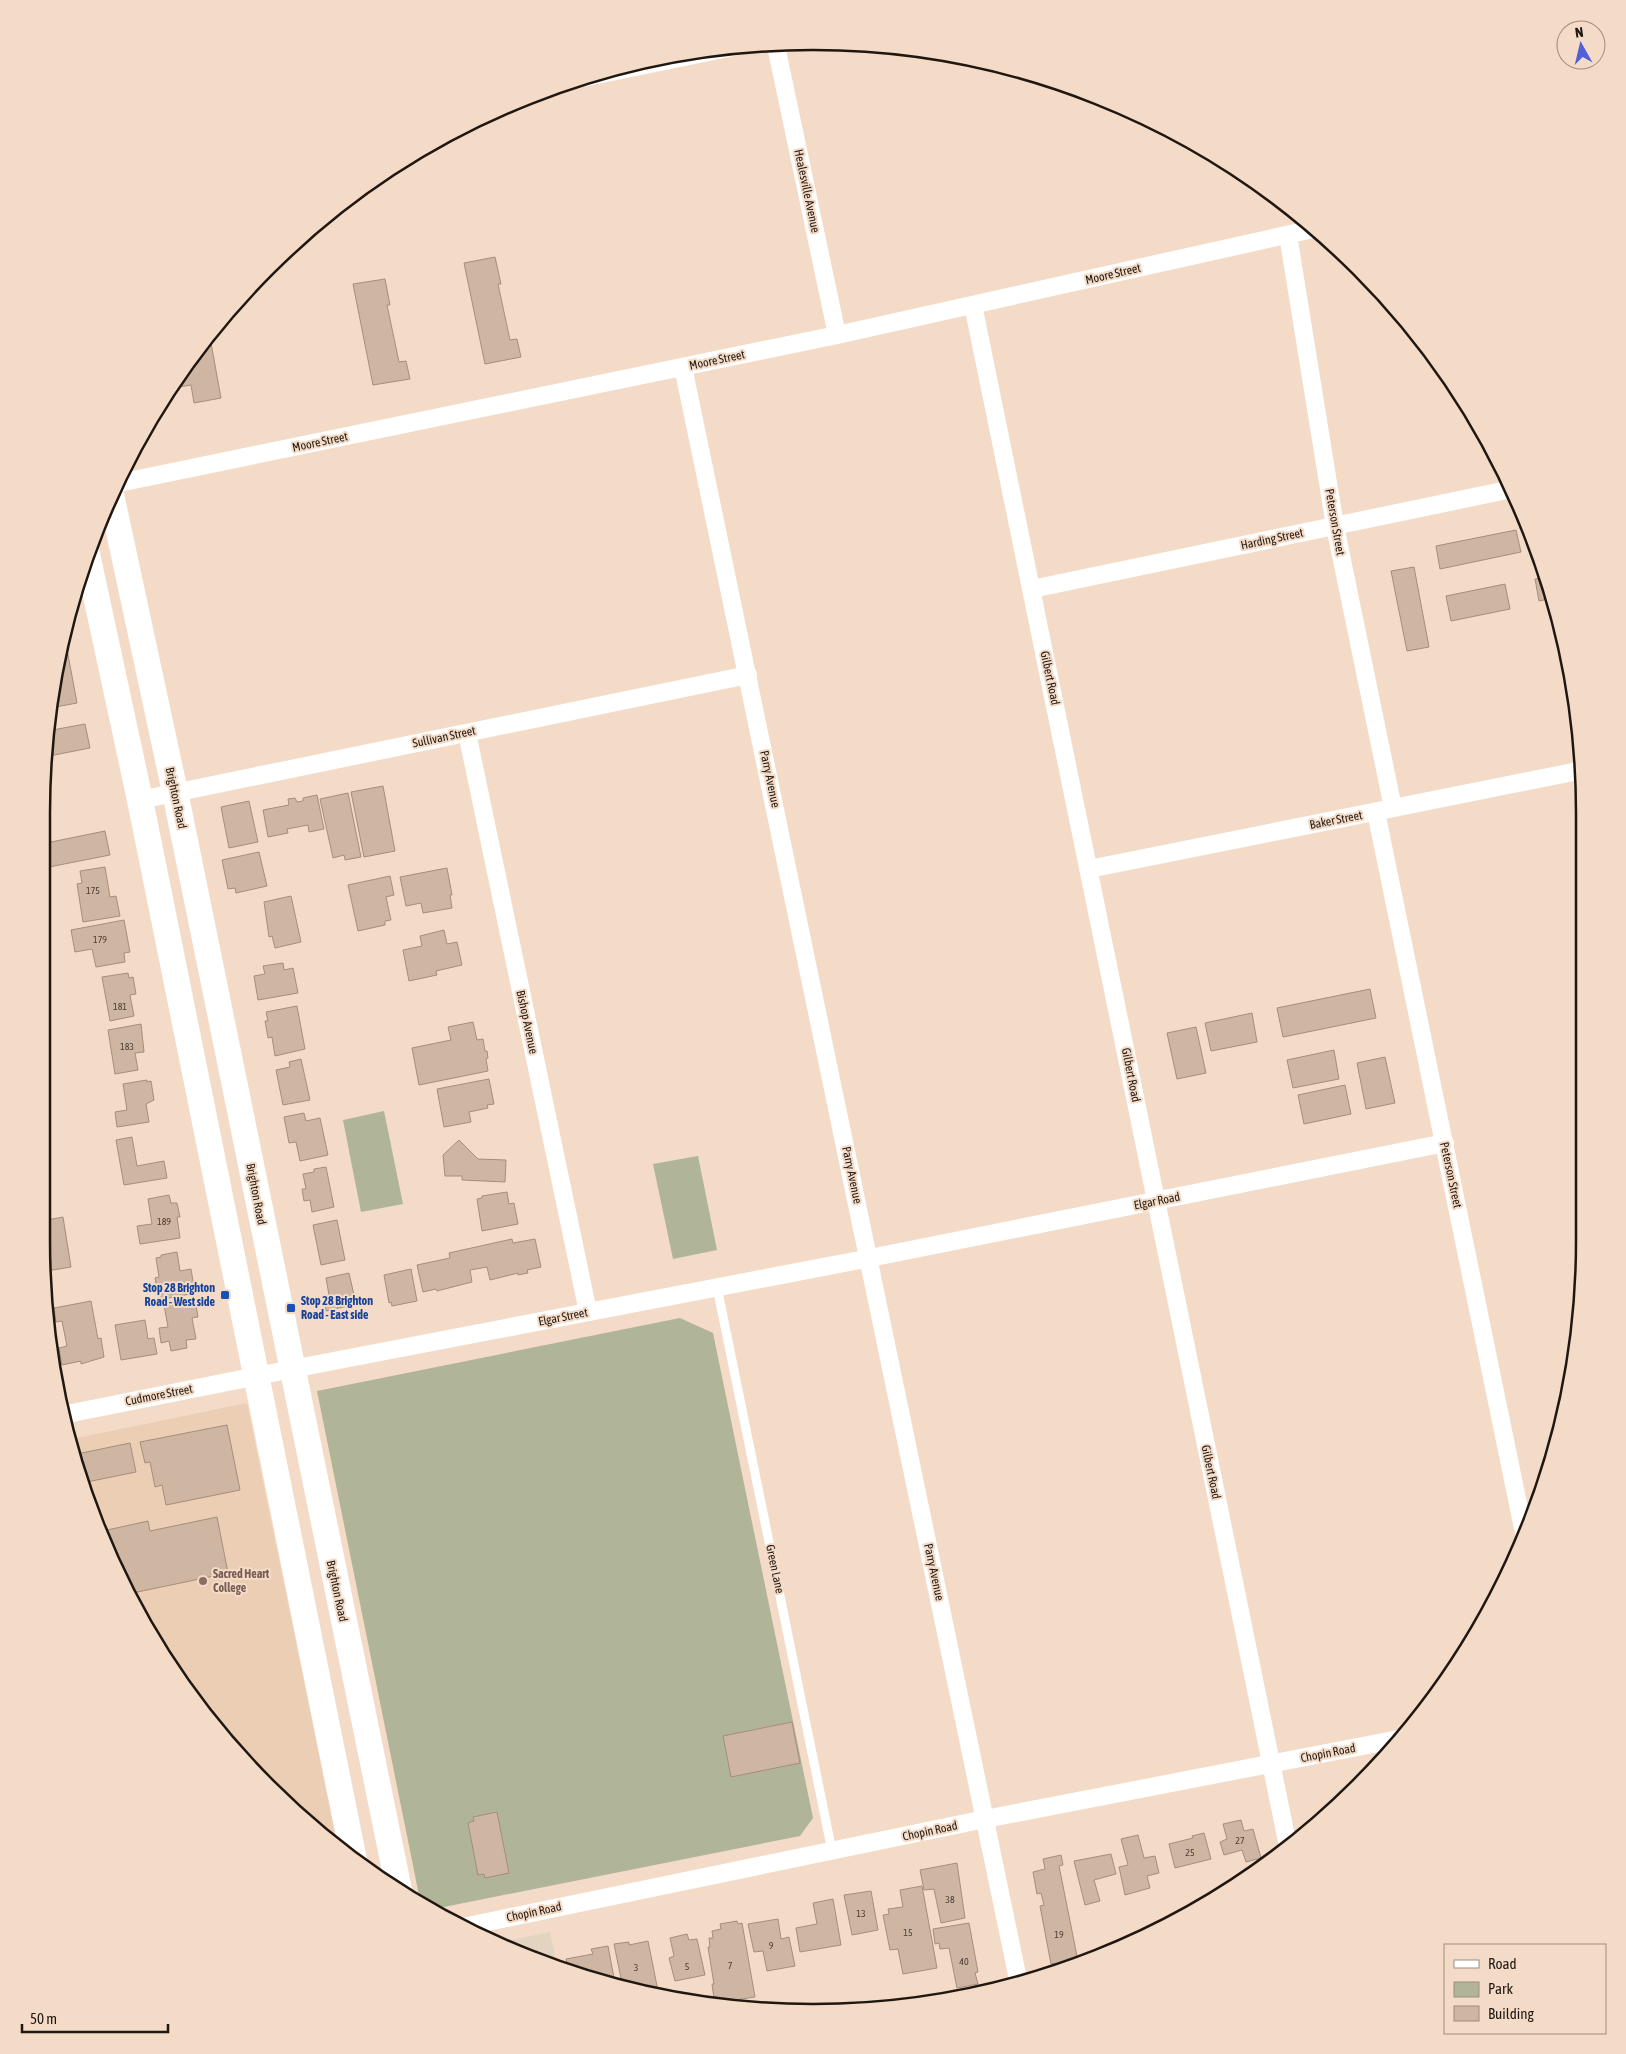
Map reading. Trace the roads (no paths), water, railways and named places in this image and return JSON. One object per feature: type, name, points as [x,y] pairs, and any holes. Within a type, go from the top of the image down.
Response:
[{"type":"main road","name":"Brighton Road","points":[[114,508],[175,792],[397,1880]]},
{"type":"main road","points":[[90,568],[140,800],[352,1848]]},
{"type":"street","name":"Healesville Avenue","points":[[777,51],[838,335]]},
{"type":"street","name":"Moore Street","points":[[126,481],[838,335],[1306,231]]},
{"type":"street","name":"Peterson Street","points":[[1288,235],[1335,526],[1444,1143],[1522,1523]]},
{"type":"street","name":"Gilbert Road","points":[[973,305],[1286,1838]]},
{"type":"street","name":"Parry Avenue","points":[[683,367],[870,1258],[1017,1976]]},
{"type":"street","name":"Harding Street","points":[[1032,589],[1504,491]]},
{"type":"street","name":"Sullivan Street","points":[[140,800],[748,675]]},
{"type":"street","name":"Bishop Avenue","points":[[467,733],[588,1312]]},
{"type":"street","name":"Baker Street","points":[[1089,869],[1574,772]]},
{"type":"street","name":"Elgar Road","points":[[870,1258],[1444,1143]]},
{"type":"street","name":"Elgar Street","points":[[257,1376],[870,1258]]},
{"type":"street","name":"Cudmore Street","points":[[70,1413],[257,1376]]},
{"type":"street","name":"Chopin Road","points":[[475,1925],[985,1819],[1389,1741]]},
{"type":"lane","name":"Green Lane","points":[[717,1287],[832,1851]]},
{"type":"place","name":"Stop 28 Brighton Road - West side","points":[[225,1295]]},
{"type":"place","name":"Stop 28 Brighton Road - East side","points":[[291,1308]]},
{"type":"place","name":"Sacred Heart College","points":[[203,1581]]}]
